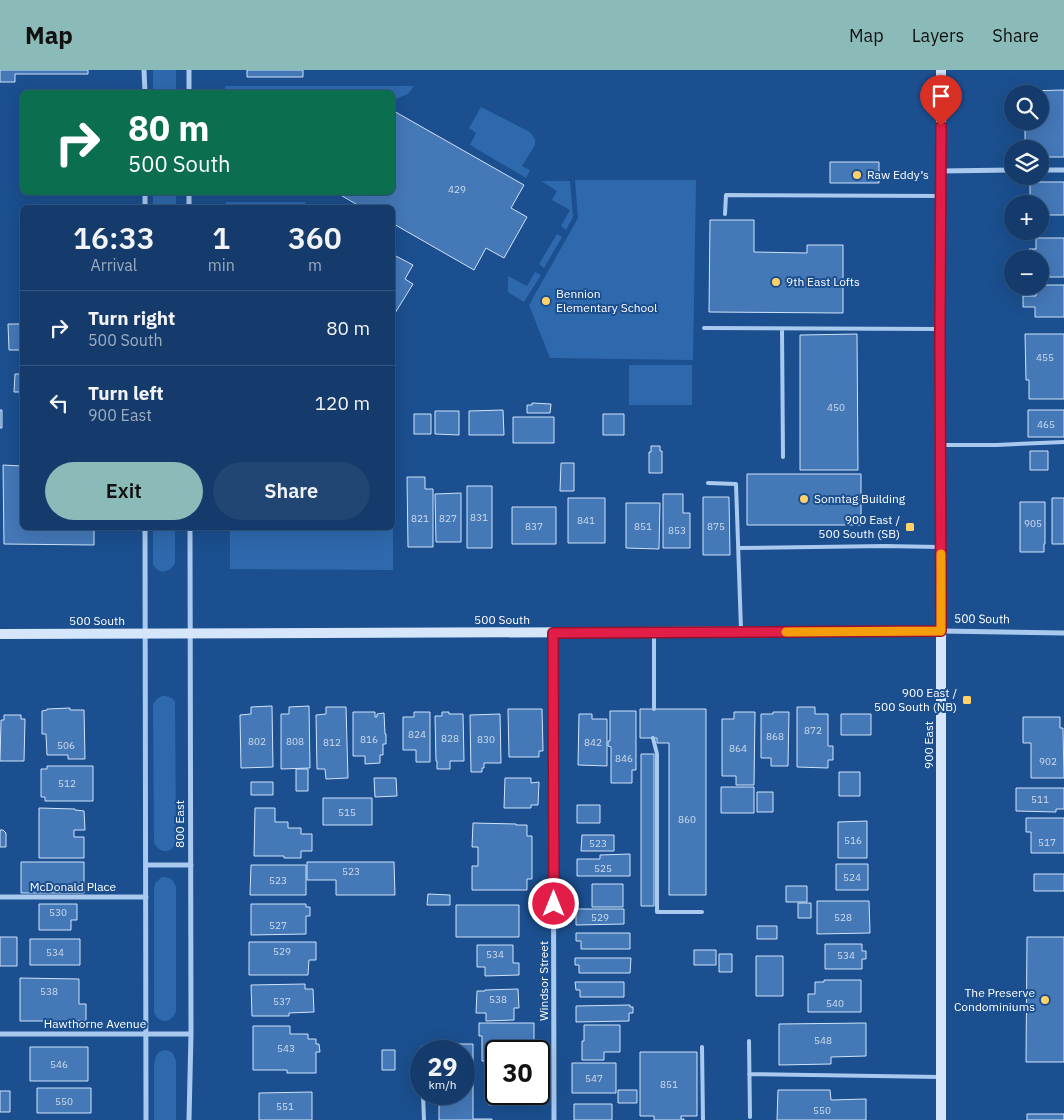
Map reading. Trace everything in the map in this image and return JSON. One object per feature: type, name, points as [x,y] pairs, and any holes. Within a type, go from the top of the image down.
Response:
[{"type":"street","points":[[144,70],[144,90]]},
{"type":"street","points":[[189,70],[189,90]]},
{"type":"street","name":"900 East","points":[[941,70],[941,1120]]},
{"type":"street","points":[[941,170],[1004,170]]},
{"type":"street","points":[[1049,170],[1064,170]]},
{"type":"street","points":[[145,530],[146,1120]]},
{"type":"street","name":"800 East","points":[[189,1120],[191,1034],[190,530]]},
{"type":"street","name":"500 South","points":[[0,634],[941,631],[1064,633]]},
{"type":"street","name":"Windsor Street","points":[[553,633],[554,1120]]},
{"type":"street","points":[[146,865],[190,865]]},
{"type":"street","name":"McDonald Place","points":[[0,897],[146,897]]},
{"type":"street","name":"Hawthorne Avenue","points":[[0,1034],[191,1034]]},
{"type":"lane","points":[[725,214],[726,195],[941,196]]},
{"type":"lane","points":[[704,328],[940,329]]},
{"type":"lane","points":[[782,329],[783,457]]},
{"type":"lane","points":[[941,445],[1064,442]]},
{"type":"lane","points":[[708,483],[736,484],[741,632]]},
{"type":"lane","points":[[738,548],[941,547]]},
{"type":"lane","points":[[654,632],[654,709]]},
{"type":"lane","points":[[653,738],[657,754],[657,912],[702,912]]},
{"type":"lane","points":[[749,1041],[750,1117]]},
{"type":"lane","points":[[702,1047],[703,1120]]},
{"type":"lane","points":[[749,1074],[941,1077]]},
{"type":"lane","points":[[424,1105],[424,1120]]},
{"type":"shaded area","points":[[153,70],[176,70],[176,90],[153,90]]},
{"type":"shaded area","points":[[225,86],[414,86],[408,94],[395,99],[395,90],[225,90]]},
{"type":"shaded area","points":[[481,107],[530,132],[535,139],[535,145],[522,166],[530,170],[526,178],[470,145],[476,133],[469,128]]},
{"type":"shaded area","points":[[575,180],[696,180],[693,360],[550,358],[529,305],[578,218]]},
{"type":"shaded area","points":[[541,181],[570,181],[573,217],[566,230],[561,226],[570,210],[552,200],[557,191]]},
{"type":"shaded area","points":[[153,195],[176,195],[176,205],[153,205]]},
{"type":"shaded area","points":[[226,202],[306,202],[304,205],[226,205]]},
{"type":"shaded area","points":[[557,234],[562,237],[544,268],[539,264]]},
{"type":"shaded area","points":[[535,272],[541,275],[524,302],[508,292],[508,276],[527,286]]},
{"type":"shaded area","points":[[629,365],[692,365],[692,405],[629,405]]},
{"type":"shaded area","points":[[153,530],[175,530],[175,563],[167,571],[158,570],[153,564]]},
{"type":"shaded area","points":[[230,530],[393,530],[393,570],[230,569]]},
{"type":"shaded area","points":[[162,696],[170,697],[175,702],[176,843],[168,851],[162,851],[154,843],[153,704]]},
{"type":"shaded area","points":[[162,877],[171,879],[176,887],[176,1011],[172,1018],[165,1021],[159,1019],[154,1012],[154,889],[155,883]]},
{"type":"shaded area","points":[[165,1050],[172,1053],[176,1061],[176,1120],[154,1120],[154,1063],[158,1053]]},
{"type":"building","points":[[0,70],[88,70],[88,74],[15,74],[15,82],[0,82]]},
{"type":"building","points":[[247,70],[303,70],[303,77],[247,77]]},
{"type":"building","points":[[1049,90],[1064,90],[1064,157],[1049,157],[1049,140],[1025,140],[1025,130],[1049,130]]},
{"type":"building","points":[[395,112],[524,185],[511,208],[527,217],[504,258],[486,248],[474,270],[395,225],[395,205],[356,204],[340,195],[395,195]]},
{"type":"building","points":[[830,162],[879,162],[879,183],[830,183]]},
{"type":"building","points":[[1049,182],[1064,182],[1064,215],[1049,215],[1049,195],[1030,195],[1030,185],[1049,185]]},
{"type":"building","name":"9th East Lofts","points":[[710,220],[754,220],[754,252],[807,253],[807,245],[843,245],[843,313],[709,312]]},
{"type":"building","points":[[1064,238],[1064,277],[1049,277],[1049,250],[1029,250],[1036,249],[1036,240]]},
{"type":"building","points":[[395,256],[413,265],[405,279],[413,284],[395,313]]},
{"type":"building","points":[[1049,285],[1064,285],[1064,317],[1035,317],[1035,307],[1023,307],[1023,296],[1049,295]]},
{"type":"building","points":[[8,324],[20,324],[20,350],[9,350]]},
{"type":"building","points":[[857,334],[858,470],[800,470],[800,335]]},
{"type":"building","points":[[1025,334],[1064,334],[1064,399],[1029,399],[1029,380],[1026,380]]},
{"type":"building","points":[[15,374],[20,374],[20,392],[14,392]]},
{"type":"building","points":[[532,403],[551,404],[550,413],[527,413],[527,405],[532,405]]},
{"type":"building","points":[[0,410],[2,410],[2,428],[0,428]]},
{"type":"building","points":[[503,410],[504,435],[469,435],[469,411]]},
{"type":"building","points":[[1028,410],[1064,410],[1064,437],[1028,437]]},
{"type":"building","points":[[435,411],[459,411],[459,435],[435,434]]},
{"type":"building","points":[[414,414],[431,414],[431,434],[414,434]]},
{"type":"building","points":[[603,414],[624,414],[624,435],[603,435]]},
{"type":"building","points":[[513,417],[554,417],[554,443],[513,443]]},
{"type":"building","points":[[651,446],[660,446],[660,451],[662,451],[662,473],[649,473],[649,452],[651,452]]},
{"type":"building","points":[[1030,451],[1048,451],[1048,470],[1030,470]]},
{"type":"building","points":[[561,463],[574,463],[574,491],[560,491]]},
{"type":"building","points":[[3,465],[20,466],[20,530],[94,530],[94,545],[4,544]]},
{"type":"building","name":"Sonntag Building","points":[[747,474],[861,474],[861,525],[747,525]]},
{"type":"building","points":[[407,477],[425,477],[425,489],[433,489],[433,547],[408,547]]},
{"type":"building","points":[[467,486],[492,486],[492,548],[467,548]]},
{"type":"building","points":[[461,493],[461,542],[436,542],[435,494]]},
{"type":"building","points":[[663,494],[683,494],[683,513],[690,513],[690,548],[663,548]]},
{"type":"building","points":[[703,497],[729,497],[730,555],[703,555]]},
{"type":"building","points":[[568,498],[605,498],[605,543],[568,543]]},
{"type":"building","points":[[1052,498],[1064,498],[1064,544],[1052,544]]},
{"type":"building","points":[[1020,502],[1045,502],[1044,552],[1020,552]]},
{"type":"building","points":[[626,503],[660,503],[659,549],[626,548]]},
{"type":"building","points":[[512,507],[556,507],[556,544],[512,544]]},
{"type":"building","points":[[272,706],[273,767],[241,768],[240,715],[251,714],[251,707]]},
{"type":"building","points":[[309,706],[310,768],[281,769],[281,714],[289,714],[289,707]]},
{"type":"building","points":[[326,707],[346,707],[348,778],[326,779],[325,769],[317,769],[316,715],[326,714]]},
{"type":"building","points":[[797,707],[815,707],[815,714],[828,714],[828,746],[833,746],[833,760],[828,760],[828,768],[797,767]]},
{"type":"building","points":[[70,708],[70,710],[84,710],[85,759],[68,759],[68,755],[47,755],[46,734],[42,734],[42,711]]},
{"type":"building","points":[[508,709],[542,709],[543,751],[539,751],[539,757],[509,757]]},
{"type":"building","points":[[640,709],[706,709],[706,895],[669,895],[669,743],[657,743],[657,738],[640,738]]},
{"type":"building","points":[[610,711],[636,711],[636,770],[632,770],[632,783],[611,783],[611,747],[608,746],[608,741],[610,741]]},
{"type":"building","points":[[353,712],[375,712],[375,717],[377,717],[377,714],[384,713],[386,744],[383,744],[383,755],[380,755],[380,763],[365,764],[365,756],[353,756]]},
{"type":"building","points":[[414,712],[430,712],[430,762],[416,762],[416,750],[403,750],[403,717],[414,717]]},
{"type":"building","points":[[442,712],[463,714],[464,761],[450,761],[450,769],[437,769],[435,716],[442,716]]},
{"type":"building","points":[[734,712],[755,712],[754,785],[736,785],[736,776],[722,776],[722,719],[734,719]]},
{"type":"building","points":[[773,712],[789,712],[788,766],[771,766],[771,758],[761,758],[761,714],[773,714]]},
{"type":"building","points":[[500,714],[501,763],[484,763],[482,772],[471,772],[470,715]]},
{"type":"building","points":[[579,714],[592,714],[592,719],[607,719],[607,766],[578,765]]},
{"type":"building","points":[[841,714],[871,714],[871,735],[841,735]]},
{"type":"building","points":[[4,715],[21,715],[21,719],[25,719],[24,761],[0,761],[1,720],[4,720]]},
{"type":"building","points":[[1023,717],[1060,717],[1060,728],[1063,728],[1064,778],[1031,778],[1031,743],[1023,743]]},
{"type":"building","points":[[641,754],[654,754],[654,906],[641,906]]},
{"type":"building","points":[[47,766],[93,766],[93,801],[45,801],[45,797],[41,797],[41,769],[47,769]]},
{"type":"building","points":[[296,769],[308,769],[308,791],[296,791]]},
{"type":"building","points":[[839,772],[860,772],[860,796],[839,796]]},
{"type":"building","points":[[374,778],[396,778],[397,796],[375,797]]},
{"type":"building","points":[[505,778],[531,778],[531,783],[539,782],[538,805],[531,805],[531,808],[504,808]]},
{"type":"building","points":[[251,782],[273,782],[273,795],[251,795]]},
{"type":"building","points":[[721,787],[754,787],[754,813],[721,813]]},
{"type":"building","points":[[1016,788],[1064,788],[1064,809],[1056,809],[1056,812],[1016,811]]},
{"type":"building","points":[[757,792],[773,792],[773,812],[757,812]]},
{"type":"building","points":[[323,798],[372,798],[372,825],[323,825]]},
{"type":"building","points":[[577,805],[600,805],[600,823],[577,823]]},
{"type":"building","points":[[39,808],[84,811],[85,830],[74,830],[74,837],[84,837],[84,858],[39,858]]},
{"type":"building","points":[[255,808],[275,808],[275,822],[288,822],[288,828],[301,828],[301,834],[312,834],[312,851],[301,851],[301,858],[254,856]]},
{"type":"building","points":[[1026,818],[1064,818],[1064,853],[1031,853],[1031,832],[1026,832]]},
{"type":"building","points":[[867,821],[867,858],[838,858],[838,822]]},
{"type":"building","points":[[473,823],[527,825],[527,836],[532,836],[532,879],[527,879],[527,890],[472,890],[472,866],[478,866],[478,847],[472,847]]},
{"type":"building","points":[[0,830],[6,833],[6,847],[0,847]]},
{"type":"building","points":[[582,835],[614,835],[614,851],[581,851]]},
{"type":"building","points":[[630,854],[630,876],[577,876],[577,859],[600,859],[600,855]]},
{"type":"building","points":[[21,862],[84,862],[84,893],[21,893]]},
{"type":"building","points":[[307,862],[394,862],[395,895],[336,895],[336,880],[307,880]]},
{"type":"building","points":[[836,864],[868,864],[868,890],[836,890]]},
{"type":"building","points":[[251,865],[306,865],[306,895],[250,895]]},
{"type":"building","points":[[1034,874],[1064,874],[1064,891],[1034,891]]},
{"type":"building","points":[[592,884],[623,884],[623,907],[592,907]]},
{"type":"building","points":[[786,886],[807,886],[807,902],[786,902]]},
{"type":"building","points":[[428,894],[450,895],[450,905],[427,905]]},
{"type":"building","points":[[817,901],[869,901],[870,933],[817,934]]},
{"type":"building","points":[[798,903],[811,903],[811,918],[798,918]]},
{"type":"building","points":[[39,904],[77,904],[77,920],[71,920],[71,930],[39,930]]},
{"type":"building","points":[[251,904],[306,904],[306,907],[310,907],[310,916],[306,916],[306,934],[251,935]]},
{"type":"building","points":[[456,905],[519,905],[519,937],[456,937]]},
{"type":"building","points":[[576,909],[624,909],[624,924],[576,925]]},
{"type":"building","points":[[757,926],[777,926],[777,939],[757,939]]},
{"type":"building","points":[[576,933],[630,933],[630,949],[581,949],[581,941],[576,941]]},
{"type":"building","points":[[0,937],[17,937],[17,966],[0,966]]},
{"type":"building","name":"The Preserve Condominiums","points":[[1027,937],[1064,937],[1064,1062],[1026,1062]]},
{"type":"building","points":[[30,939],[80,939],[80,965],[30,965]]},
{"type":"building","points":[[249,942],[316,942],[316,960],[309,960],[308,975],[249,975]]},
{"type":"building","points":[[825,944],[862,944],[862,951],[866,951],[866,959],[862,959],[862,969],[825,969]]},
{"type":"building","points":[[477,945],[513,945],[513,963],[519,963],[519,975],[485,976],[485,967],[477,967]]},
{"type":"building","points":[[694,950],[716,950],[716,965],[694,965]]},
{"type":"building","points":[[719,954],[732,954],[732,972],[719,972]]},
{"type":"building","points":[[756,956],[783,956],[783,996],[756,996]]},
{"type":"building","points":[[575,958],[631,958],[630,973],[579,973],[579,965],[575,965]]},
{"type":"building","points":[[20,978],[79,979],[79,1004],[86,1004],[86,1021],[20,1021]]},
{"type":"building","points":[[824,980],[861,980],[861,1012],[808,1012],[808,994],[815,994],[815,982],[824,982]]},
{"type":"building","points":[[575,982],[624,982],[624,997],[580,997],[580,990],[576,990]]},
{"type":"building","points":[[305,984],[305,989],[313,989],[314,1012],[289,1013],[289,1016],[252,1016],[251,985]]},
{"type":"building","points":[[518,989],[519,1008],[514,1008],[514,1020],[486,1021],[486,1013],[476,1013],[477,991]]},
{"type":"building","points":[[630,1005],[630,1007],[633,1007],[633,1013],[629,1013],[629,1021],[576,1022],[576,1006]]},
{"type":"building","points":[[479,1023],[534,1023],[534,1040],[485,1040],[485,1061],[482,1061],[482,1036],[479,1036]]},
{"type":"building","points":[[866,1023],[866,1056],[831,1057],[831,1064],[779,1065],[779,1024]]},
{"type":"building","points":[[584,1025],[620,1025],[620,1052],[604,1052],[604,1060],[582,1060]]},
{"type":"building","points":[[253,1026],[290,1026],[290,1034],[308,1034],[308,1039],[316,1039],[320,1052],[316,1052],[316,1073],[287,1073],[287,1070],[253,1070]]},
{"type":"building","points":[[30,1047],[88,1047],[88,1081],[30,1081]]},
{"type":"building","points":[[382,1050],[395,1050],[395,1070],[382,1070]]},
{"type":"building","points":[[640,1052],[697,1052],[697,1116],[681,1116],[681,1119],[684,1120],[654,1120],[654,1116],[640,1116]]},
{"type":"building","points":[[572,1063],[616,1063],[616,1093],[572,1093]]},
{"type":"building","points":[[37,1088],[91,1088],[91,1113],[37,1113]]},
{"type":"building","points":[[618,1090],[637,1090],[637,1103],[618,1103]]},
{"type":"building","points":[[778,1090],[830,1090],[831,1100],[866,1099],[866,1120],[777,1120]]},
{"type":"building","points":[[0,1091],[10,1091],[10,1112],[0,1112]]},
{"type":"building","points":[[312,1092],[312,1120],[259,1120],[259,1093]]},
{"type":"building","points":[[574,1104],[612,1104],[612,1120],[574,1120]]},
{"type":"building","points":[[439,1105],[473,1105],[473,1119],[492,1119],[492,1120],[439,1120]]},
{"type":"building","points":[[1027,1114],[1064,1114],[1064,1120],[1027,1120]]},
{"type":"slow traffic","points":[[786,632],[941,631],[941,554]]},
{"type":"place","name":"Raw Eddy’s","points":[[857,175]]},
{"type":"place","name":"9th East Lofts","points":[[776,282]]},
{"type":"place","name":"Bennion Elementary School","points":[[546,301]]},
{"type":"place","name":"Sonntag Building","points":[[804,499]]},
{"type":"place","name":"900 East / 500 South (SB)","points":[[910,527]]},
{"type":"place","name":"900 East / 500 South (NB)","points":[[967,700]]},
{"type":"place","name":"The Preserve Condominiums","points":[[1045,1000]]},
{"type":"route","points":[[554,904],[553,633],[941,631],[941,126]]}]
